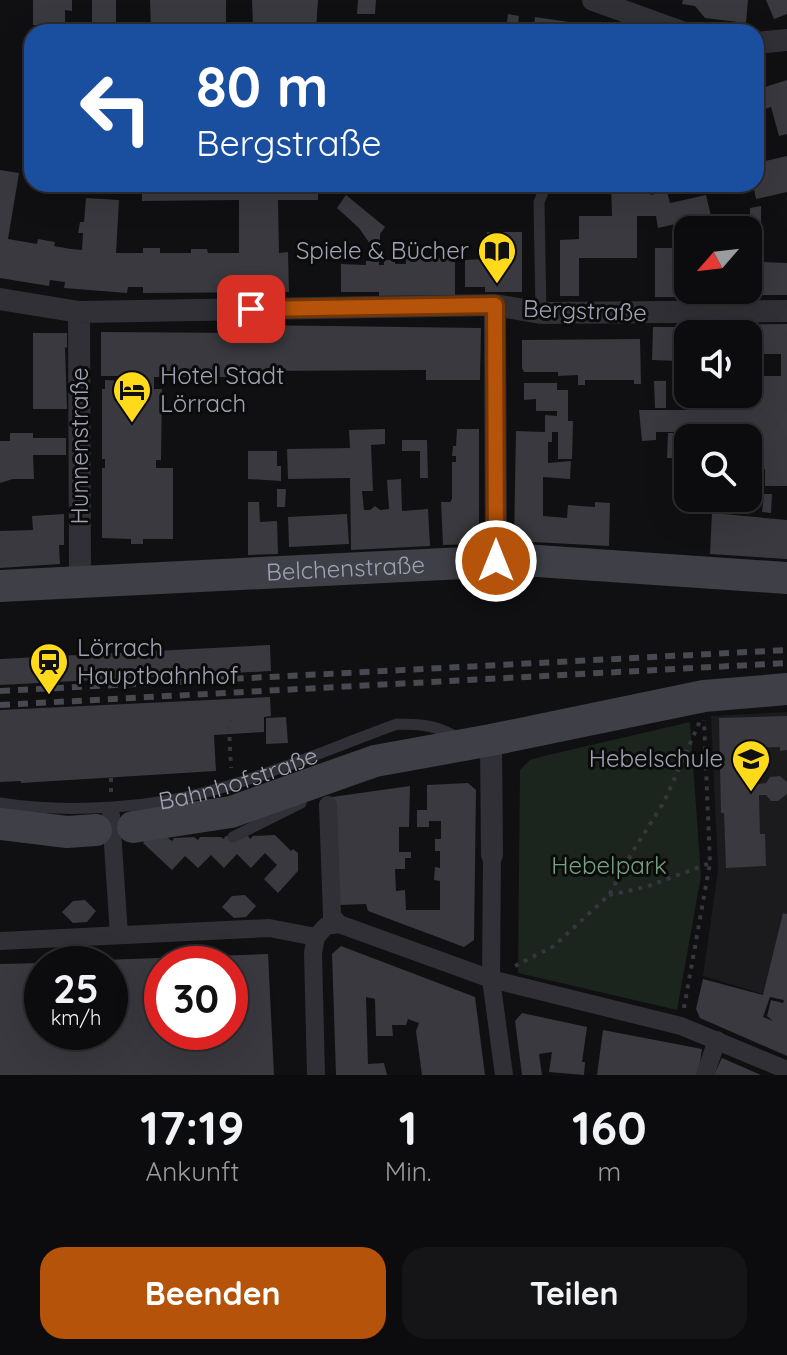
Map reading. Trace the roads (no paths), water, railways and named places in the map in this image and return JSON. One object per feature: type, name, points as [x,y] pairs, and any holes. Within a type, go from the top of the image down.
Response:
[{"type":"main road","name":"Belchenstraße","points":[[0,586],[496,561],[787,578]]},
{"type":"main road","name":"Bahnhofstraße","points":[[0,824],[67,832],[231,812],[348,768],[704,696],[787,689]]},
{"type":"street","points":[[593,0],[660,24]]},
{"type":"street","points":[[764,42],[787,40]]},
{"type":"street","name":"Bergstraße","points":[[0,299],[79,312],[495,305],[541,313],[787,311]]},
{"type":"street","points":[[495,305],[496,561]]},
{"type":"street","name":"Hunnenstraße","points":[[79,312],[80,580]]},
{"type":"street","points":[[479,742],[492,855],[491,979],[504,1075]]},
{"type":"street","points":[[328,805],[332,916],[339,924]]},
{"type":"street","points":[[113,824],[119,935]]},
{"type":"street","points":[[316,1075],[313,953],[316,937],[326,926],[339,924],[491,979],[681,1026],[787,1070]]},
{"type":"street","points":[[0,941],[269,928],[316,937]]},
{"type":"street","points":[[705,1075],[717,1040]]},
{"type":"lane","points":[[541,313],[539,202],[543,192]]},
{"type":"lane","name":"Bahnhofstraße","points":[[0,803],[27,807],[163,801],[231,785],[397,724],[425,724],[479,742]]},
{"type":"lane","points":[[233,837],[324,789],[348,768]]},
{"type":"railway","points":[[0,691],[787,650]]},
{"type":"railway","points":[[0,705],[787,663]]},
{"type":"place","name":"Spiele & Bücher","points":[[497,285]]},
{"type":"place","name":"Hotel Stadt Lörrach","points":[[132,424]]},
{"type":"place","name":"Lörrach Hauptbahnhof","points":[[49,696]]},
{"type":"place","name":"Hebelschule","points":[[751,793]]},
{"type":"park label","name":"Hebelpark","points":[[609,866]]}]
